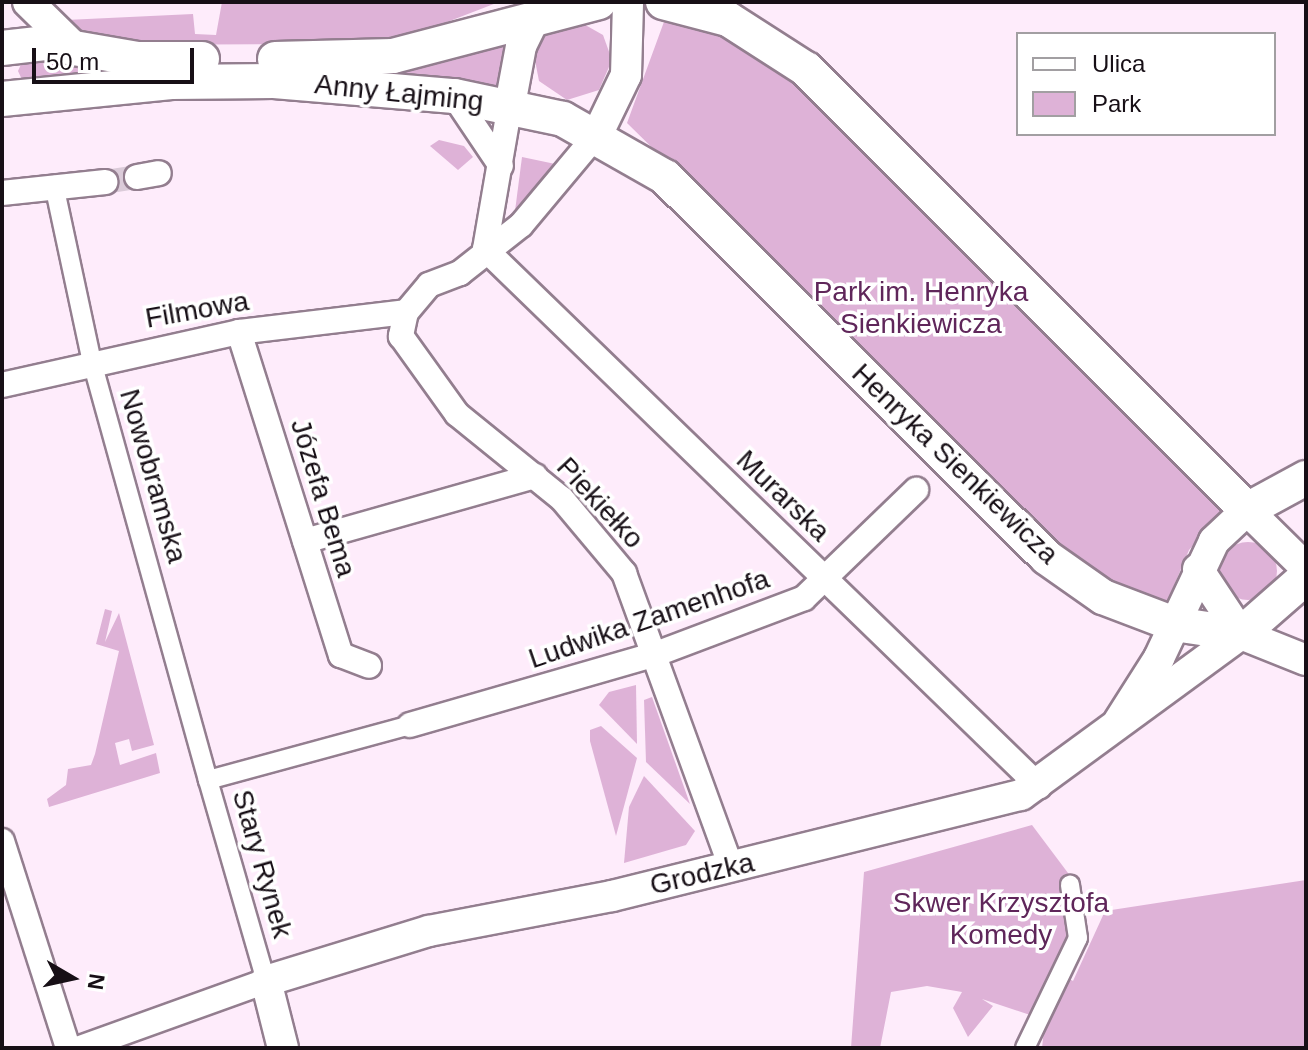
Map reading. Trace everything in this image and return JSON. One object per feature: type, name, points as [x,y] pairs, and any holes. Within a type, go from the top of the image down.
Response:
[{"type":"main road","name":"Anny Łajming","points":[[4,49],[74,47],[138,59],[362,59],[420,51],[539,8],[599,2]]},
{"type":"main road","points":[[663,2],[730,10],[806,69],[1247,510],[1306,478]]},
{"type":"main road","name":"Anny Łajming","points":[[2,99],[202,81],[454,96],[510,105],[598,133]]},
{"type":"main road","name":"Henryka Sienkiewicza","points":[[598,133],[665,177],[1046,557],[1111,602],[1174,624],[1241,634]]},
{"type":"main road","points":[[1241,634],[1306,577]]},
{"type":"street","points":[[4,49],[22,2]]},
{"type":"street","points":[[28,2],[74,47]]},
{"type":"street","points":[[406,312],[433,281],[465,270],[485,249],[521,225],[598,133],[626,75],[628,2]]},
{"type":"street","points":[[485,249],[510,105],[539,8]]},
{"type":"street","points":[[454,96],[501,166]]},
{"type":"street","points":[[2,193],[54,185],[105,182]]},
{"type":"street","name":"Nowobramska","points":[[54,185],[92,362],[208,780]]},
{"type":"street","name":"Murarska","points":[[485,249],[1039,786]]},
{"type":"street","name":"Filmowa","points":[[2,385],[92,362],[239,332],[406,312]]},
{"type":"street","name":"Piekiełko","points":[[406,312],[402,338],[457,414],[535,476],[624,573],[731,867]]},
{"type":"street","name":"Józefa Bema","points":[[239,332],[341,655],[369,666]]},
{"type":"street","points":[[305,541],[535,476]]},
{"type":"street","name":"Ludwika Zamenhofa","points":[[410,725],[656,654],[804,598],[827,581],[916,490]]},
{"type":"street","points":[[1247,510],[1306,568]]},
{"type":"street","name":"Grodzka","points":[[1117,722],[1174,624],[1198,569],[1247,510]]},
{"type":"street","points":[[1198,569],[1241,634],[1306,660]]},
{"type":"street","name":"Grodzka","points":[[266,981],[429,931],[731,867],[1039,786],[1117,722],[1148,709],[1241,634]]},
{"type":"street","name":"Stary Rynek","points":[[266,981],[208,780],[410,725]]},
{"type":"street","points":[[2,841],[68,1048]]},
{"type":"street","points":[[1025,1048],[1078,938],[1070,885]]},
{"type":"street","points":[[80,1048],[266,981],[283,1048]]},
{"type":"green space","points":[[222,2],[499,2],[416,34],[327,44],[110,45],[87,41],[66,20],[193,14],[195,34],[216,35]]},
{"type":"green space","name":"Park im. Henryka Sienkiewicza","points":[[665,19],[700,23],[781,64],[1230,504],[1189,550],[1165,607],[1080,568],[627,123]]},
{"type":"green space","points":[[580,22],[603,35],[612,60],[599,90],[567,100],[539,81],[534,55],[547,31]]},
{"type":"green space","points":[[510,38],[499,87],[401,73],[458,59]]},
{"type":"green space","points":[[28,49],[52,51],[121,72],[24,84],[18,71]]},
{"type":"green space","points":[[439,140],[464,146],[473,157],[458,170],[430,146]]},
{"type":"green space","points":[[522,157],[560,165],[516,212],[515,211]]},
{"type":"green space","points":[[1248,542],[1259,544],[1268,551],[1275,560],[1275,582],[1268,591],[1259,598],[1248,600],[1237,598],[1228,591],[1221,582],[1219,571],[1221,560],[1228,551],[1237,544]]},
{"type":"green space","points":[[105,609],[112,611],[105,642],[119,613],[154,745],[132,751],[129,739],[115,743],[120,765],[156,753],[160,773],[49,807],[47,799],[66,785],[68,769],[91,765],[95,754],[119,651],[96,644]]},
{"type":"green space","points":[[636,685],[637,744],[599,705],[609,692]]},
{"type":"green space","points":[[652,697],[690,804],[646,762],[644,700]]},
{"type":"green space","points":[[601,726],[637,758],[616,836],[590,741],[590,730]]},
{"type":"green space","points":[[644,776],[695,831],[686,845],[624,863],[629,807]]},
{"type":"green space","name":"Skwer Krzysztofa Komedy","points":[[1032,825],[1074,881],[1066,977],[1073,981],[1105,911],[1306,880],[1306,1048],[1042,1048],[1045,1020],[982,999],[993,1006],[968,1037],[953,1008],[962,992],[927,986],[891,992],[880,1048],[851,1048],[864,872]]},
{"type":"tunnel","points":[[105,182],[137,177]]}]
